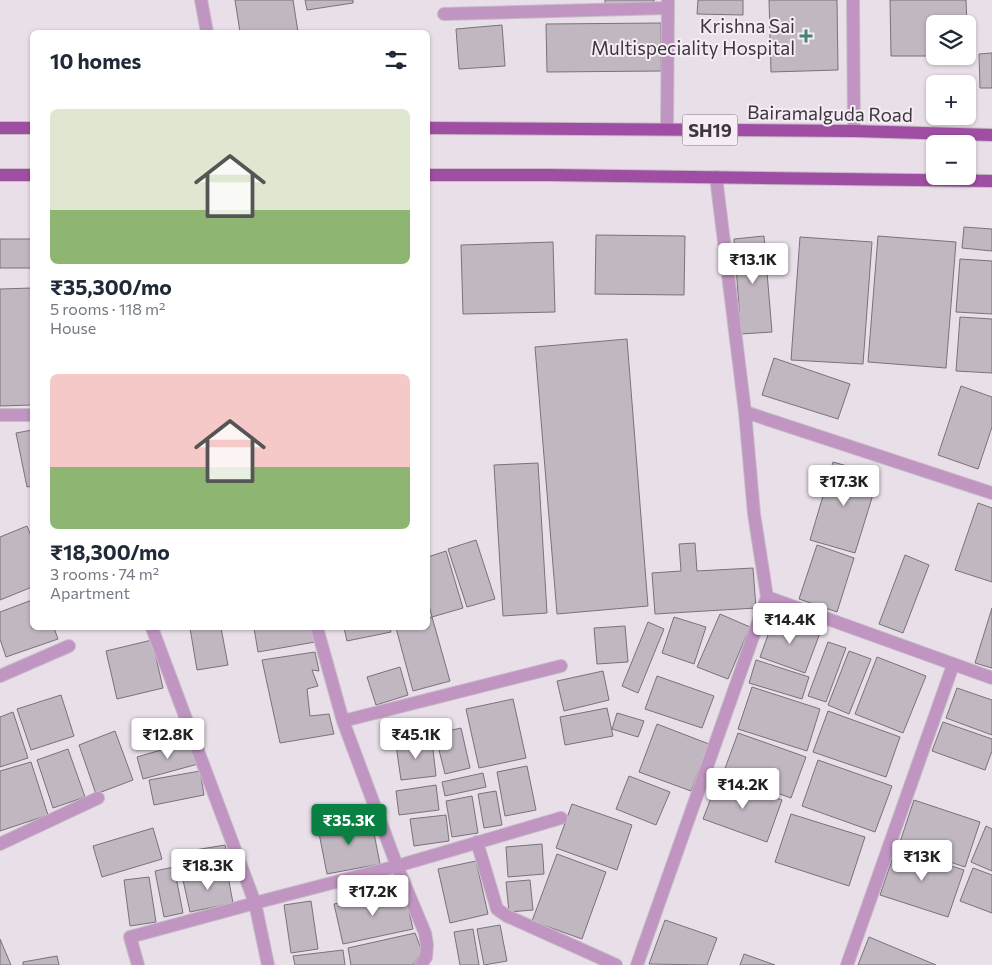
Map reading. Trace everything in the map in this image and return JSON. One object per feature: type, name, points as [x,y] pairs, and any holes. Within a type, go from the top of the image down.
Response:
[{"type":"main road","points":[[0,128],[30,128]]},
{"type":"main road","name":"Bairamalguda Road","points":[[430,128],[667,129],[992,135]]},
{"type":"main road","points":[[0,175],[30,175]]},
{"type":"main road","points":[[430,175],[992,181]]},
{"type":"street","points":[[201,0],[207,30]]},
{"type":"street","points":[[853,0],[854,132]]},
{"type":"street","points":[[444,14],[668,4],[667,129]]},
{"type":"street","points":[[637,965],[767,597],[754,514],[745,412],[716,177]]},
{"type":"street","points":[[745,412],[992,493]]},
{"type":"street","points":[[0,415],[30,415]]},
{"type":"street","points":[[767,597],[992,678]]},
{"type":"street","points":[[153,630],[255,903],[268,965]]},
{"type":"street","points":[[318,630],[343,721],[397,866],[425,933],[426,956],[421,965]]},
{"type":"street","points":[[0,676],[69,646]]},
{"type":"street","points":[[847,965],[953,664]]},
{"type":"street","points":[[343,721],[561,666]]},
{"type":"street","points":[[0,844],[98,798]]},
{"type":"street","points":[[138,965],[130,938],[397,866],[561,818]]},
{"type":"street","points":[[477,842],[498,909],[507,916],[616,965]]},
{"type":"building","points":[[235,0],[293,0],[298,30],[240,30]]},
{"type":"building","points":[[305,0],[353,0],[353,3],[307,10]]},
{"type":"building","points":[[605,0],[654,0],[654,3],[605,4]]},
{"type":"building","points":[[698,0],[743,0],[743,15],[697,14]]},
{"type":"building","points":[[769,0],[837,0],[838,70],[771,72]]},
{"type":"building","points":[[890,0],[966,0],[967,15],[926,15],[926,56],[891,56]]},
{"type":"building","points":[[661,23],[661,71],[547,72],[546,24]]},
{"type":"building","points":[[502,25],[505,66],[459,69],[456,29]]},
{"type":"building","points":[[992,53],[992,88],[980,88],[979,54]]},
{"type":"building","points":[[964,227],[992,229],[992,251],[962,248]]},
{"type":"building","points":[[596,235],[685,236],[684,295],[595,294]]},
{"type":"building","points":[[764,236],[772,332],[741,334],[734,239]]},
{"type":"building","points":[[878,236],[956,242],[946,368],[868,362]]},
{"type":"building","points":[[800,237],[872,242],[863,364],[791,360]]},
{"type":"building","points":[[0,239],[30,239],[30,268],[0,268]]},
{"type":"building","points":[[553,242],[555,312],[463,314],[461,245]]},
{"type":"building","points":[[960,259],[992,261],[992,314],[956,312]]},
{"type":"building","points":[[30,288],[30,405],[0,406],[0,289]]},
{"type":"building","points":[[960,317],[992,319],[992,373],[956,371]]},
{"type":"building","points":[[627,339],[648,606],[557,614],[535,347]]},
{"type":"building","points":[[774,358],[850,384],[838,419],[762,395]]},
{"type":"building","points":[[961,386],[992,397],[992,427],[978,469],[938,455]]},
{"type":"building","points":[[30,430],[30,486],[27,487],[16,433]]},
{"type":"building","points":[[833,462],[879,475],[855,553],[810,540]]},
{"type":"building","points":[[538,463],[547,613],[503,616],[494,465]]},
{"type":"building","points":[[978,503],[992,508],[992,582],[955,570]]},
{"type":"building","points":[[27,526],[30,533],[30,588],[0,600],[0,537]]},
{"type":"building","points":[[476,540],[495,599],[467,607],[448,549]]},
{"type":"building","points":[[695,543],[697,571],[753,568],[756,608],[655,614],[652,573],[681,571],[679,544]]},
{"type":"building","points":[[817,545],[854,558],[837,612],[799,599]]},
{"type":"building","points":[[446,551],[463,608],[432,617],[430,609],[430,556]]},
{"type":"building","points":[[905,555],[929,565],[903,633],[879,624]]},
{"type":"building","points":[[30,601],[30,630],[55,630],[58,639],[6,657],[0,639],[0,612]]},
{"type":"building","points":[[992,608],[992,668],[975,663]]},
{"type":"building","points":[[720,614],[750,627],[728,679],[697,667]]},
{"type":"building","points":[[775,616],[820,633],[805,673],[760,657]]},
{"type":"building","points":[[432,617],[450,681],[413,691],[397,630],[430,630],[430,618]]},
{"type":"building","points":[[674,617],[706,627],[694,664],[662,653]]},
{"type":"building","points":[[648,622],[664,629],[638,693],[622,686]]},
{"type":"building","points":[[625,626],[628,662],[597,664],[594,628]]},
{"type":"building","points":[[190,630],[221,630],[228,665],[197,670]]},
{"type":"building","points":[[254,630],[312,630],[315,642],[258,652]]},
{"type":"building","points":[[344,630],[390,630],[391,632],[347,641]]},
{"type":"building","points":[[152,640],[163,688],[117,699],[106,651]]},
{"type":"building","points":[[828,642],[846,648],[826,702],[808,696]]},
{"type":"building","points":[[849,651],[871,659],[849,714],[828,705]]},
{"type":"building","points":[[315,652],[319,671],[312,670],[318,686],[307,689],[310,716],[329,714],[334,734],[280,743],[262,660]]},
{"type":"building","points":[[877,657],[926,676],[903,733],[855,714]]},
{"type":"building","points":[[756,660],[809,677],[802,699],[749,683]]},
{"type":"building","points":[[400,667],[408,695],[376,705],[367,677]]},
{"type":"building","points":[[603,671],[609,700],[564,711],[557,681]]},
{"type":"building","points":[[657,676],[714,696],[702,728],[645,709]]},
{"type":"building","points":[[752,687],[820,709],[807,751],[738,729]]},
{"type":"building","points":[[957,688],[992,700],[992,735],[946,718]]},
{"type":"building","points":[[61,695],[74,736],[31,750],[17,709]]},
{"type":"building","points":[[513,699],[526,758],[479,768],[466,709]]},
{"type":"building","points":[[607,708],[613,736],[565,745],[560,717]]},
{"type":"building","points":[[828,711],[900,737],[886,777],[813,752]]},
{"type":"building","points":[[13,712],[28,758],[0,767],[0,717]]},
{"type":"building","points":[[617,713],[644,721],[638,737],[612,729]]},
{"type":"building","points":[[943,722],[992,739],[992,751],[985,770],[932,751]]},
{"type":"building","points":[[657,724],[709,744],[691,791],[639,772]]},
{"type":"building","points":[[461,728],[470,768],[445,774],[435,734]]},
{"type":"building","points":[[115,731],[133,780],[96,794],[79,745]]},
{"type":"building","points":[[738,733],[806,757],[791,798],[723,774]]},
{"type":"building","points":[[192,741],[198,764],[143,779],[137,757]]},
{"type":"building","points":[[432,741],[436,776],[401,780],[396,745]]},
{"type":"building","points":[[68,749],[85,797],[53,808],[37,760]]},
{"type":"building","points":[[818,760],[892,786],[875,832],[802,806]]},
{"type":"building","points":[[31,762],[48,815],[0,831],[0,771]]},
{"type":"building","points":[[527,766],[536,810],[505,816],[497,772]]},
{"type":"building","points":[[200,771],[204,795],[154,805],[149,780]]},
{"type":"building","points":[[483,773],[486,787],[445,796],[442,782]]},
{"type":"building","points":[[629,776],[670,792],[656,825],[616,809]]},
{"type":"building","points":[[719,777],[782,800],[767,842],[703,819]]},
{"type":"building","points":[[436,785],[439,810],[399,815],[396,791]]},
{"type":"building","points":[[496,791],[502,825],[484,828],[478,794]]},
{"type":"building","points":[[472,796],[478,833],[452,837],[446,801]]},
{"type":"building","points":[[914,800],[980,822],[965,867],[899,845]]},
{"type":"building","points":[[572,804],[632,825],[617,870],[556,848]]},
{"type":"building","points":[[791,814],[865,837],[849,886],[775,862]]},
{"type":"building","points":[[446,815],[449,841],[414,846],[410,819]]},
{"type":"building","points":[[371,818],[380,864],[327,874],[318,828]]},
{"type":"building","points":[[986,826],[992,829],[992,871],[971,862]]},
{"type":"building","points":[[153,828],[162,859],[102,877],[93,846]]},
{"type":"building","points":[[542,844],[544,874],[508,877],[506,847]]},
{"type":"building","points":[[225,845],[229,868],[182,876],[177,853]]},
{"type":"building","points":[[896,848],[964,870],[948,917],[880,895]]},
{"type":"building","points":[[557,854],[606,872],[582,939],[532,921]]},
{"type":"building","points":[[476,861],[488,914],[450,923],[438,869]]},
{"type":"building","points":[[174,867],[183,913],[164,917],[155,871]]},
{"type":"building","points":[[973,868],[992,875],[992,913],[960,901]]},
{"type":"building","points":[[227,871],[233,903],[190,912],[183,880]]},
{"type":"building","points":[[149,877],[156,922],[130,926],[124,880]]},
{"type":"building","points":[[530,880],[533,910],[509,912],[506,882]]},
{"type":"building","points":[[404,889],[413,929],[343,944],[334,904]]},
{"type":"building","points":[[311,901],[318,949],[291,953],[284,905]]},
{"type":"building","points":[[665,920],[717,938],[707,965],[649,964]]},
{"type":"building","points":[[500,925],[507,961],[484,965],[477,929]]},
{"type":"building","points":[[473,929],[479,965],[460,965],[454,932]]},
{"type":"building","points":[[415,933],[422,951],[413,965],[351,965],[348,948]]},
{"type":"building","points":[[869,937],[936,965],[858,965]]},
{"type":"building","points":[[0,939],[11,965],[0,965]]},
{"type":"building","points":[[343,950],[345,965],[295,965],[293,956]]},
{"type":"building","points":[[744,954],[775,965],[740,965]]},
{"type":"building","points":[[57,956],[59,965],[23,965],[23,962]]},
{"type":"place","name":"Krishna Sai Multispeciality Hospital","points":[[806,36]]}]
